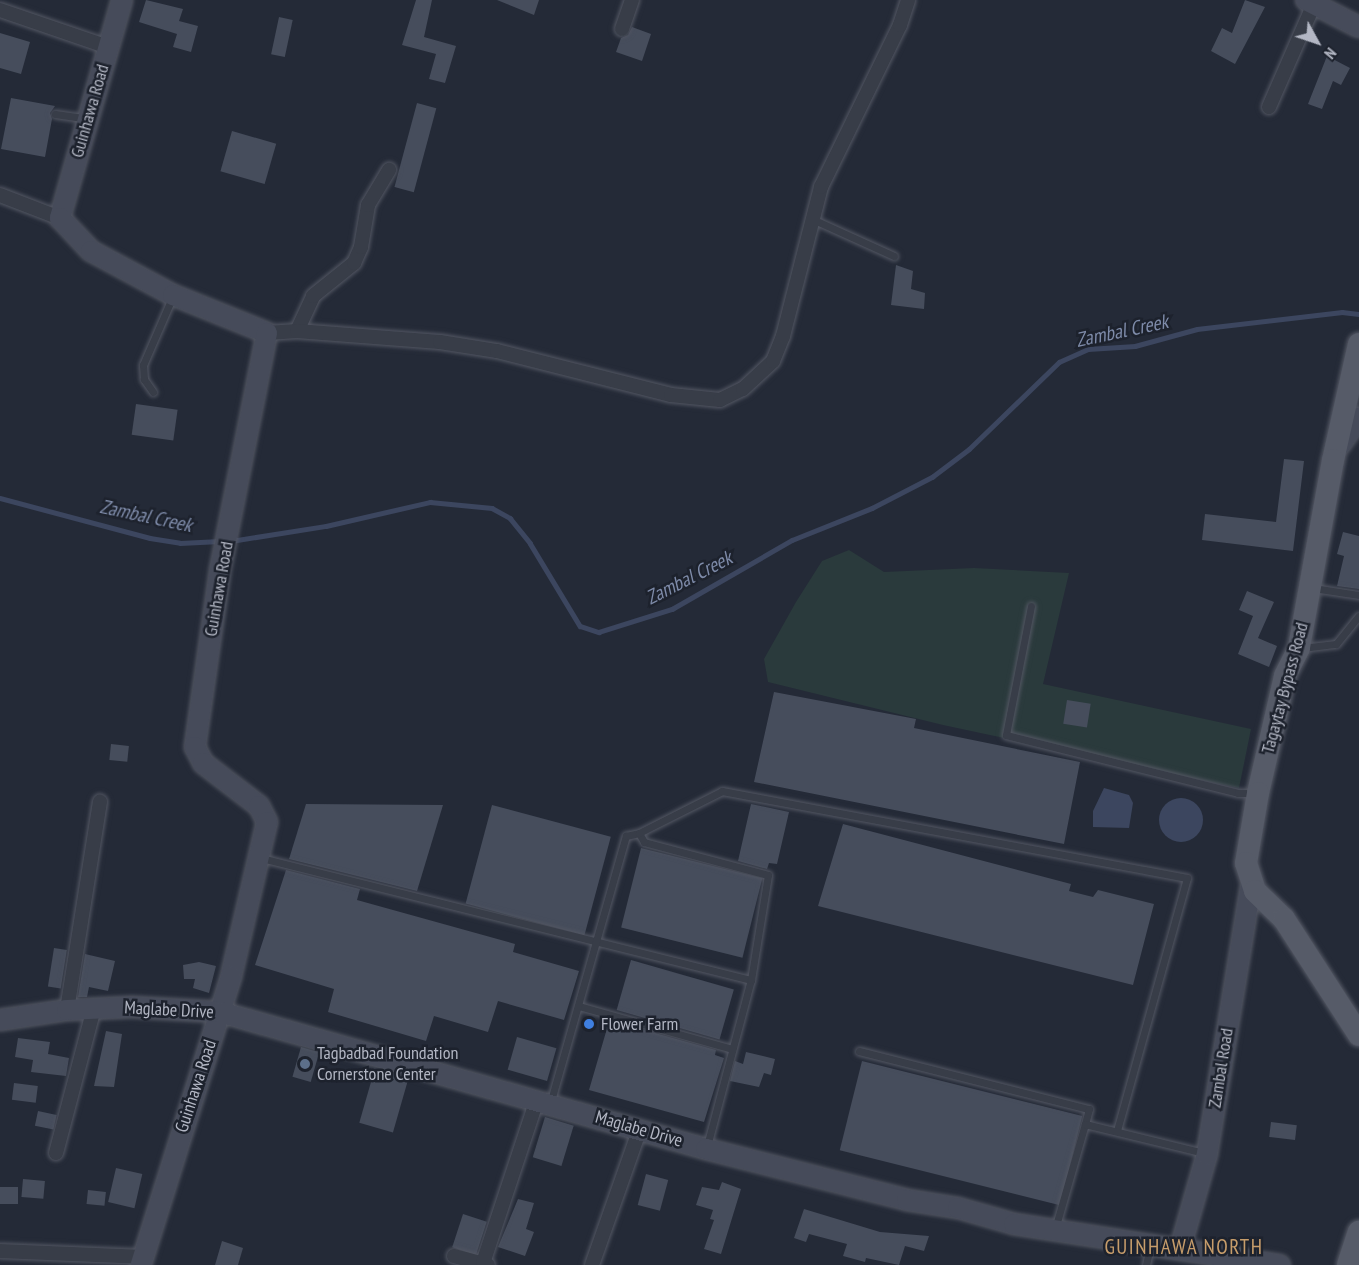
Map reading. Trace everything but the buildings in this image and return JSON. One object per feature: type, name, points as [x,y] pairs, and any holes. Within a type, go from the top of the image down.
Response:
[{"type":"main road","name":"Tagaytay Bypass Road","points":[[1359,344],[1333,460],[1299,648],[1285,676],[1246,857],[1251,884],[1265,904],[1284,919],[1359,1035]]},
{"type":"main road","points":[[1348,1265],[1359,1232]]},
{"type":"street","name":"Guinhawa Road","points":[[60,218],[122,0]]},
{"type":"street","points":[[622,30],[633,0]]},
{"type":"street","points":[[0,195],[60,218],[82,246],[173,295],[267,333],[297,331],[474,347],[659,392],[720,399],[743,389],[773,361],[783,336],[821,187],[900,25],[908,0]]},
{"type":"street","points":[[1269,107],[1310,2],[1359,27]]},
{"type":"street","points":[[0,10],[108,47]]},
{"type":"street","points":[[297,331],[307,305],[317,291],[354,263],[362,247],[368,204],[389,170]]},
{"type":"street","name":"Guinhawa Road","points":[[142,1261],[220,1012],[261,858],[267,822],[258,806],[202,763],[195,747],[220,571],[267,333]]},
{"type":"street","points":[[1333,460],[1343,439],[1359,418]]},
{"type":"street","points":[[68,1010],[100,802]]},
{"type":"street","name":"Zambal Road","points":[[1180,1249],[1207,1154],[1251,884]]},
{"type":"street","points":[[56,1153],[94,1008]]},
{"type":"street","name":"Maglabe Drive","points":[[0,1020],[94,1008],[220,1012],[706,1149],[907,1200],[1055,1231],[1148,1256],[1180,1249],[1280,1265]]},
{"type":"street","points":[[454,1256],[486,1264],[544,1102]]},
{"type":"street","points":[[592,1265],[640,1129]]},
{"type":"street","points":[[0,1251],[142,1261]]},
{"type":"lane","points":[[55,114],[88,118]]},
{"type":"lane","points":[[812,219],[894,256]]},
{"type":"lane","points":[[153,392],[144,379],[143,365],[173,295]]},
{"type":"lane","points":[[1310,588],[1359,595]]},
{"type":"lane","points":[[1031,606],[1006,735],[1238,793],[1258,793]]},
{"type":"lane","points":[[1299,648],[1336,644],[1359,616]]},
{"type":"lane","points":[[544,1102],[579,1006],[626,836],[639,833],[722,791],[1187,878],[1117,1130]]},
{"type":"lane","points":[[639,833],[644,842],[768,875],[751,980],[706,1149]]},
{"type":"lane","points":[[261,858],[751,980]]},
{"type":"lane","points":[[579,1006],[732,1049]]},
{"type":"lane","points":[[859,1051],[1089,1109],[1055,1231]]},
{"type":"lane","points":[[1085,1124],[1117,1130],[1207,1154]]},
{"type":"shaded area","points":[[849,550],[884,572],[974,568],[1069,573],[1043,684],[1251,729],[1239,788],[943,725],[768,682],[764,659],[796,602],[822,561]]},
{"type":"water","points":[[1104,788],[1129,795],[1133,803],[1129,828],[1093,827],[1093,811]]},
{"type":"water","points":[[1181,798],[1197,804],[1203,820],[1197,836],[1181,842],[1165,836],[1159,820],[1165,804]]},
{"type":"waterway","name":"Zambal Creek","points":[[231,541],[326,526],[430,502],[492,508],[510,518],[530,543],[580,626],[599,632],[672,609],[792,540],[872,508],[932,477],[969,449],[1059,362],[1088,349],[1135,346],[1197,329],[1342,312],[1359,314]]},
{"type":"waterway","name":"Zambal Creek","points":[[0,498],[150,538],[180,543],[220,541]]},
{"type":"place","name":"Flower Farm","points":[[589,1024]]},
{"type":"place","name":"Tagbadbad Foundation Cornerstone Center","points":[[305,1064]]},
{"type":"district","name":"GUINHAWA NORTH","points":[[1184,1247]]}]
